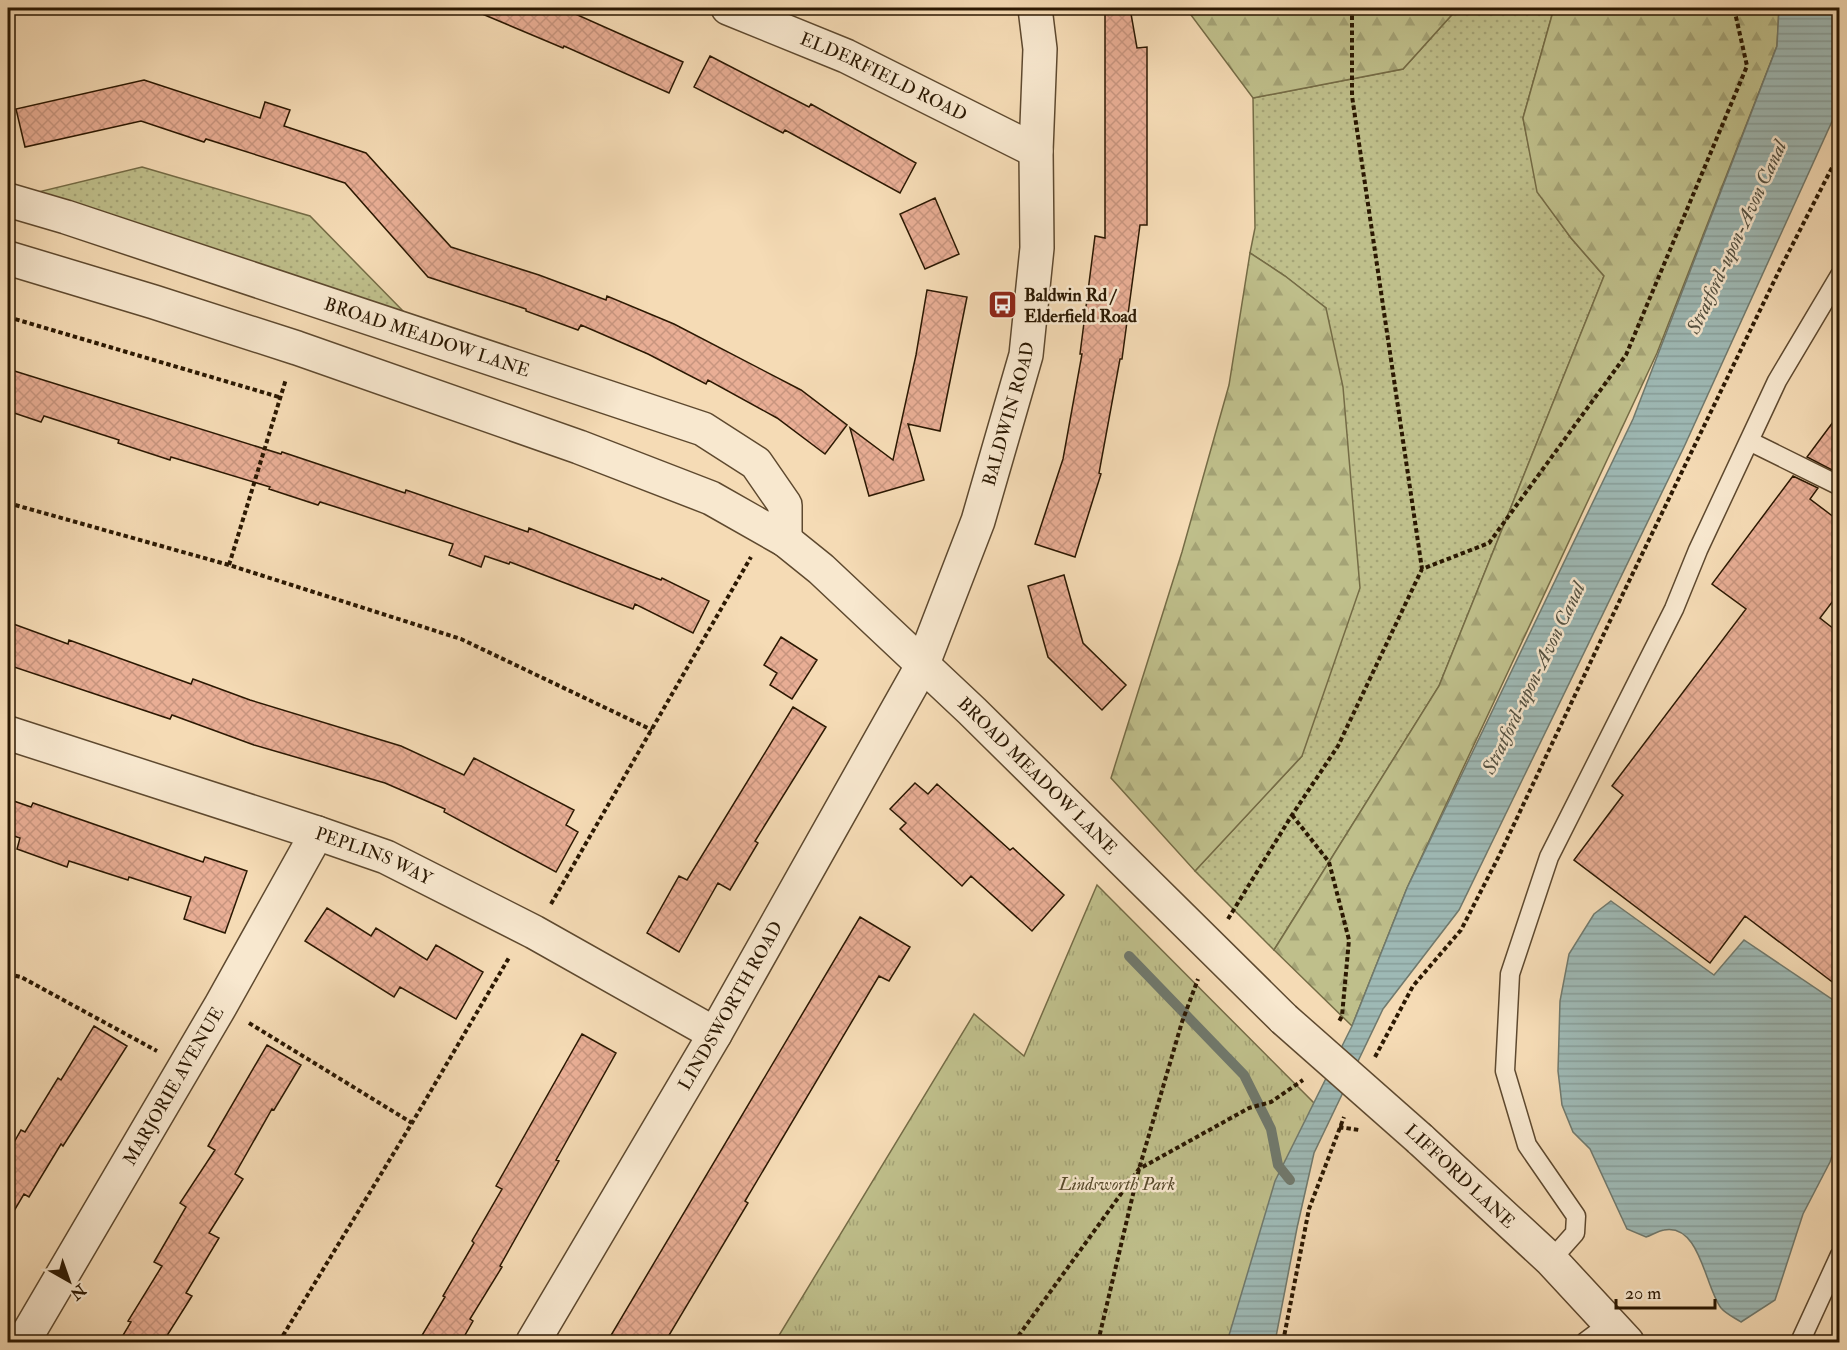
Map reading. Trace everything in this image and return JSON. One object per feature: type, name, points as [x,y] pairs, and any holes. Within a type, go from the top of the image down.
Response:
[{"type":"street","name":"ELDERFIELD ROAD","points":[[728,8],[846,56],[1036,151]]},
{"type":"street","name":"BALDWIN ROAD","points":[[922,666],[978,521],[1026,355],[1037,248],[1036,151],[1040,49],[1035,8]]},
{"type":"street","name":"BROAD MEADOW LANE","points":[[8,200],[703,429],[756,463],[785,505],[785,540]]},
{"type":"street","name":"BROAD MEADOW LANE","points":[[8,258],[297,348],[579,447],[700,494],[785,540],[821,569],[972,711],[1284,1019]]},
{"type":"street","name":"LINDSWORTH ROAD","points":[[533,1342],[715,1034],[922,666]]},
{"type":"street","name":"PEPLINS WAY","points":[[8,733],[386,857],[524,927],[715,1034]]},
{"type":"street","name":"MARJORIE AVENUE","points":[[26,1336],[221,1005],[317,833]]},
{"type":"street","name":"LIFFORD LANE","points":[[1284,1019],[1420,1139],[1551,1260],[1607,1336]]},
{"type":"lane","points":[[1551,1260],[1575,1233],[1576,1216],[1527,1145],[1505,1071],[1510,974],[1549,857],[1674,609],[1698,549],[1777,381],[1839,275]]},
{"type":"lane","points":[[1749,441],[1839,486]]},
{"type":"lane","points":[[1800,1342],[1839,1255]]},
{"type":"path","points":[[1210,948],[1292,815],[1338,746],[1422,569],[1352,96],[1352,8]]},
{"type":"path","points":[[1422,569],[1489,543],[1626,355],[1747,66],[1734,8]]},
{"type":"path","points":[[1370,1067],[1413,986],[1461,930],[1499,856],[1618,604],[1839,152]]},
{"type":"path","points":[[8,317],[279,397]]},
{"type":"path","points":[[230,565],[279,397],[297,348]]},
{"type":"path","points":[[8,502],[230,565],[461,639],[652,730]]},
{"type":"path","points":[[1292,815],[1329,862],[1341,907],[1349,940],[1342,1016]]},
{"type":"path","points":[[8,974],[21,977],[184,1066]]},
{"type":"path","points":[[1098,1342],[1139,1169],[1192,992]]},
{"type":"path","points":[[221,1005],[412,1123]]},
{"type":"path","points":[[1014,1342],[1139,1169],[1249,1108],[1271,1102],[1304,1080]]},
{"type":"path","points":[[1283,1342],[1309,1209],[1338,1127],[1349,1107]]},
{"type":"green space","points":[[1188,8],[1458,8],[1403,69],[1253,98]]},
{"type":"green space","points":[[1458,8],[1554,8],[1523,118],[1538,192],[1571,238],[1604,276],[1439,686],[1274,950],[1195,871],[1302,756],[1326,308],[1285,276],[1250,253],[1255,228],[1253,98],[1403,69]]},
{"type":"green space","points":[[1554,8],[1779,8],[1777,46],[1657,353],[1407,888],[1352,1026],[1274,950],[1439,686],[1604,276],[1571,238],[1537,192],[1523,118]]},
{"type":"green space","points":[[142,167],[310,216],[404,312],[38,192]]},
{"type":"green space","points":[[1250,253],[1285,276],[1326,308],[1343,387],[1360,588],[1302,756],[1195,871],[1111,778],[1182,552],[1229,385]]},
{"type":"green space","name":"Lindsworth Park","points":[[1097,885],[1314,1103],[1229,1342],[775,1342],[974,1014],[1024,1056]]},
{"type":"water","name":"Stratford-upon-Avon Canal","points":[[1779,8],[1839,8],[1839,106],[1684,447],[1459,910],[1383,1009],[1314,1153],[1275,1342],[1227,1342],[1275,1181],[1352,1026],[1407,888],[1633,419],[1777,46]]},
{"type":"water","points":[[1611,901],[1714,975],[1744,940],[1839,1004],[1839,1135],[1830,1162],[1803,1214],[1775,1300],[1741,1322],[1721,1308],[1700,1258],[1686,1236],[1676,1230],[1664,1230],[1646,1237],[1627,1229],[1590,1149],[1573,1132],[1562,1105],[1558,1071],[1560,1001],[1569,954],[1594,914]]},
{"type":"building","points":[[468,8],[562,8],[683,62],[669,93],[564,46],[563,48]]},
{"type":"building","points":[[1105,8],[1130,8],[1137,48],[1147,47],[1147,225],[1140,225],[1122,359],[1120,359],[1099,473],[1101,474],[1075,557],[1035,544],[1063,459],[1082,354],[1080,354],[1095,236],[1105,238]]},
{"type":"building","points":[[710,56],[809,107],[811,104],[916,163],[900,193],[785,130],[783,133],[694,87]]},
{"type":"building","points":[[144,80],[260,118],[265,102],[290,110],[284,126],[366,153],[451,247],[539,275],[606,300],[607,296],[674,324],[801,390],[847,425],[825,454],[777,418],[708,380],[706,384],[648,354],[581,325],[578,330],[526,311],[526,309],[428,277],[345,183],[141,121],[25,147],[16,109]]},
{"type":"building","points":[[935,198],[959,254],[925,269],[900,214]]},
{"type":"building","points":[[927,290],[967,297],[940,431],[908,424],[924,480],[869,496],[850,428],[893,460],[916,355]]},
{"type":"building","points":[[8,369],[281,454],[282,452],[405,493],[406,490],[528,532],[529,528],[661,580],[662,578],[709,601],[693,633],[635,604],[633,609],[510,562],[509,564],[485,556],[481,567],[449,555],[453,544],[320,502],[318,505],[269,489],[270,487],[171,457],[170,460],[118,443],[119,440],[44,416],[41,422],[8,411]]},
{"type":"building","points":[[1839,414],[1839,460],[1832,470],[1807,457]]},
{"type":"building","points":[[1793,476],[1818,488],[1810,499],[1839,521],[1839,593],[1820,618],[1839,633],[1839,987],[1745,916],[1710,963],[1574,860],[1623,795],[1612,786],[1746,609],[1712,584]]},
{"type":"building","points":[[1064,575],[1083,643],[1126,685],[1102,710],[1048,657],[1028,586]]},
{"type":"building","points":[[8,622],[68,644],[69,640],[191,684],[193,679],[250,700],[401,746],[464,775],[474,758],[574,810],[566,825],[578,832],[556,872],[444,812],[445,809],[385,783],[254,745],[172,715],[170,719],[8,665]]},
{"type":"building","points":[[781,637],[817,660],[792,699],[770,685],[777,673],[764,665]]},
{"type":"building","points":[[793,707],[826,727],[755,841],[758,843],[730,890],[718,883],[679,952],[647,933],[679,876],[687,880]]},
{"type":"building","points":[[915,783],[928,794],[937,784],[1010,850],[1013,848],[1064,895],[1032,931],[971,876],[962,886],[900,829],[906,823],[890,809]]},
{"type":"building","points":[[8,799],[31,807],[33,803],[203,862],[205,857],[247,871],[225,933],[184,919],[191,897],[69,861],[67,867],[17,849],[20,838],[8,834]]},
{"type":"building","points":[[327,908],[371,936],[376,928],[427,960],[436,945],[483,972],[456,1019],[400,987],[394,997],[305,941]]},
{"type":"building","points":[[860,917],[910,947],[889,981],[879,976],[745,1201],[748,1203],[665,1342],[607,1342]]},
{"type":"building","points":[[94,1026],[127,1046],[63,1146],[61,1144],[29,1197],[24,1194],[8,1221],[8,1153],[21,1130],[25,1132],[58,1078],[61,1080]]},
{"type":"building","points":[[582,1034],[616,1053],[556,1160],[559,1161],[500,1266],[502,1267],[470,1319],[473,1321],[461,1342],[418,1342],[445,1297],[443,1296],[474,1243],[472,1241],[502,1189],[496,1186]]},
{"type":"building","points":[[267,1045],[301,1065],[274,1110],[272,1109],[235,1174],[243,1179],[209,1233],[219,1238],[186,1293],[192,1296],[163,1342],[119,1342],[131,1322],[128,1321],[162,1266],[154,1262],[186,1207],[180,1203],[215,1150],[208,1146]]},
{"type":"waterway","points":[[1129,956],[1244,1075],[1271,1129],[1278,1165],[1290,1180]]},
{"type":"place","name":"Baldwin Rd / Elderfield Road","points":[[1003,305]]}]
